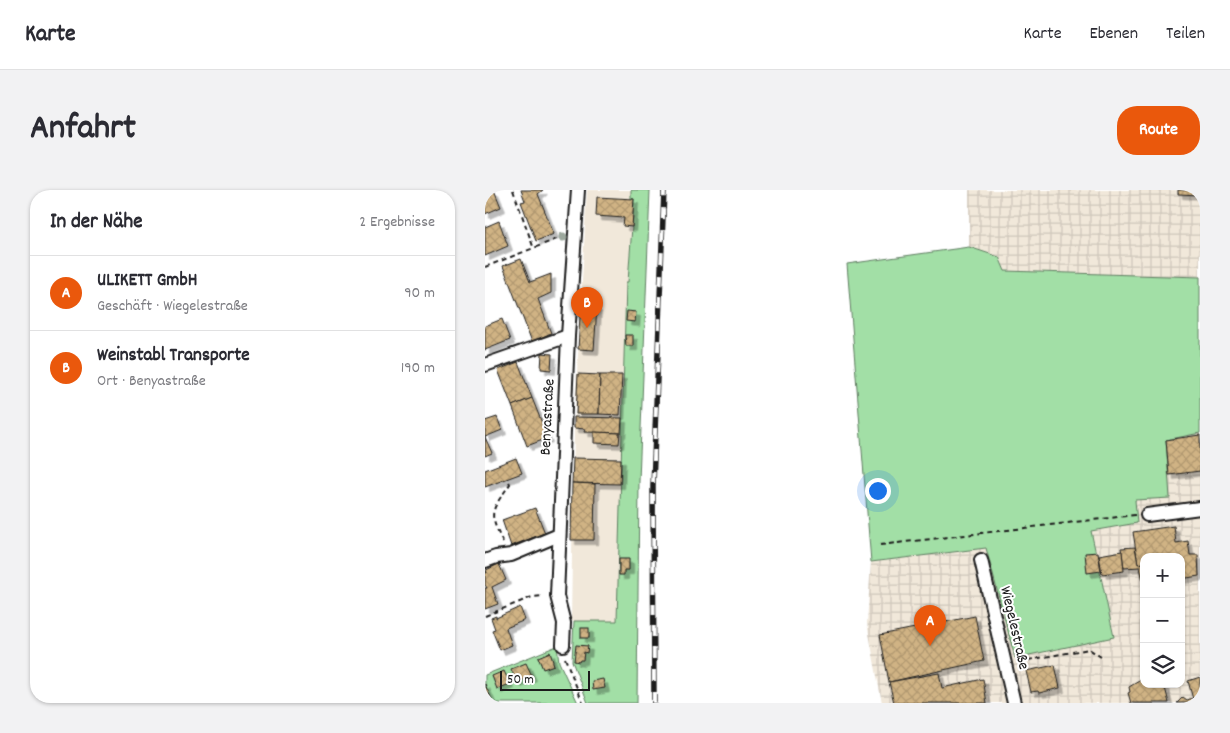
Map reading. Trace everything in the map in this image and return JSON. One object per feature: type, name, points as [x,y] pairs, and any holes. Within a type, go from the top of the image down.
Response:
[{"type":"street","name":"Benyastraße","points":[[563,645],[564,623],[557,596],[559,535],[568,336],[578,190]]},
{"type":"street","points":[[485,365],[568,336]]},
{"type":"street","points":[[1147,515],[1200,508]]},
{"type":"street","points":[[485,561],[511,555],[559,535]]},
{"type":"street","name":"Wiegelestraße","points":[[981,560],[1014,703]]},
{"type":"path","points":[[513,190],[535,249]]},
{"type":"path","points":[[485,266],[535,249],[575,232]]},
{"type":"path","points":[[508,479],[509,484],[493,508],[491,519],[503,544],[511,555]]},
{"type":"path","points":[[880,546],[1126,515],[1147,515]]},
{"type":"path","points":[[485,616],[532,597],[557,596]]},
{"type":"path","points":[[563,645],[565,663],[583,703]]},
{"type":"path","points":[[1028,660],[1089,649],[1101,657]]},
{"type":"shaded area","points":[[587,190],[631,190],[631,199],[634,199],[628,282],[626,283],[617,621],[571,621],[574,428]]},
{"type":"shaded area","points":[[969,190],[1200,190],[1200,277],[1005,271],[999,257],[969,247]]},
{"type":"shaded area","points":[[1200,433],[1200,703],[882,703],[867,623],[871,562],[986,548],[1114,636],[1091,531],[1136,523],[1135,499],[1166,440]]},
{"type":"green space","points":[[631,190],[650,190],[639,481],[637,703],[588,703],[572,661],[574,621],[617,621],[626,282],[628,282],[634,199],[631,199]]},
{"type":"green space","points":[[969,247],[999,257],[1005,271],[1200,277],[1200,433],[1166,440],[1170,498],[1135,500],[1137,523],[1091,531],[1114,637],[1015,658],[986,548],[871,562],[847,264]]},
{"type":"green space","points":[[557,646],[559,662],[578,703],[485,703],[485,675]]},
{"type":"building","points":[[485,190],[494,190],[501,207],[485,214]]},
{"type":"building","points":[[521,190],[543,190],[538,194],[554,234],[536,241],[521,202],[525,201]]},
{"type":"building","points":[[1178,190],[1200,190],[1200,195],[1178,194]]},
{"type":"building","points":[[597,197],[634,199],[632,227],[623,226],[624,218],[596,216]]},
{"type":"building","points":[[499,221],[508,246],[485,256],[485,227]]},
{"type":"building","points":[[521,259],[530,282],[551,274],[551,293],[538,299],[551,333],[532,342],[503,266]]},
{"type":"building","points":[[581,300],[589,301],[588,307],[597,307],[594,350],[578,349]]},
{"type":"building","points":[[627,311],[636,312],[635,322],[626,321]]},
{"type":"building","points":[[502,319],[510,340],[485,350],[485,326]]},
{"type":"building","points":[[625,335],[633,335],[633,346],[626,346]]},
{"type":"building","points":[[542,353],[552,354],[551,370],[541,369]]},
{"type":"building","points":[[518,362],[532,398],[512,406],[498,370]]},
{"type":"building","points":[[578,374],[600,375],[599,414],[576,414]]},
{"type":"building","points":[[600,375],[622,375],[620,415],[599,414]]},
{"type":"building","points":[[532,398],[548,438],[527,446],[512,406]]},
{"type":"building","points":[[497,417],[502,430],[485,437],[485,421]]},
{"type":"building","points":[[574,417],[622,418],[621,433],[584,432],[585,429],[574,428]]},
{"type":"building","points":[[594,432],[620,433],[619,444],[594,443]]},
{"type":"building","points":[[1200,435],[1200,471],[1169,475],[1166,440]]},
{"type":"building","points":[[485,437],[492,453],[485,456]]},
{"type":"building","points":[[516,458],[522,473],[485,487],[485,470]]},
{"type":"building","points":[[573,458],[621,459],[620,484],[572,483]]},
{"type":"building","points":[[572,483],[595,484],[594,540],[571,540]]},
{"type":"building","points":[[535,508],[545,533],[511,546],[502,520]]},
{"type":"building","points":[[1174,526],[1176,543],[1188,541],[1190,555],[1198,555],[1199,576],[1185,578],[1185,553],[1140,553],[1140,564],[1138,564],[1133,532]]},
{"type":"building","points":[[1135,547],[1140,567],[1124,568],[1121,548]]},
{"type":"building","points":[[1122,551],[1124,571],[1102,574],[1099,555]]},
{"type":"building","points":[[1098,552],[1101,571],[1087,573],[1085,553]]},
{"type":"building","points":[[619,559],[629,559],[629,570],[624,570],[624,575],[619,575]]},
{"type":"building","points":[[499,564],[506,580],[492,587],[498,604],[485,609],[485,588],[487,588],[485,585],[485,572],[487,573],[486,570]]},
{"type":"building","points":[[520,607],[525,620],[506,628],[512,645],[500,650],[492,630],[495,629],[491,618],[496,616],[496,618]]},
{"type":"building","points":[[975,616],[984,661],[889,682],[880,635]]},
{"type":"building","points":[[581,628],[589,628],[589,638],[581,638]]},
{"type":"building","points":[[576,645],[588,646],[587,653],[584,652],[583,660],[579,662],[574,661]]},
{"type":"building","points":[[550,652],[554,665],[543,669],[538,657]]},
{"type":"building","points":[[526,663],[532,676],[517,683],[511,669]]},
{"type":"building","points":[[1055,665],[1060,688],[1039,693],[1038,691],[1031,692],[1026,671]]},
{"type":"building","points":[[504,671],[510,684],[497,689],[492,676]]},
{"type":"building","points":[[939,673],[942,688],[983,679],[987,703],[894,703],[889,682]]},
{"type":"building","points":[[1200,677],[1200,703],[1194,703],[1188,681]]},
{"type":"building","points":[[603,679],[605,688],[593,690],[592,681]]},
{"type":"building","points":[[1140,680],[1140,688],[1165,688],[1169,703],[1131,703],[1128,693],[1130,692],[1129,687]]},
{"type":"building","points":[[485,684],[492,700],[486,703],[485,703]]},
{"type":"building","points":[[1183,697],[1187,700],[1193,698],[1194,703],[1177,703]]},
{"type":"railway","points":[[654,703],[653,486],[664,190]]},
{"type":"place","name":"Weinstabl Transporte","points":[[587,328]]},
{"type":"place","name":"ULIKETT GmbH","points":[[930,646]]}]
